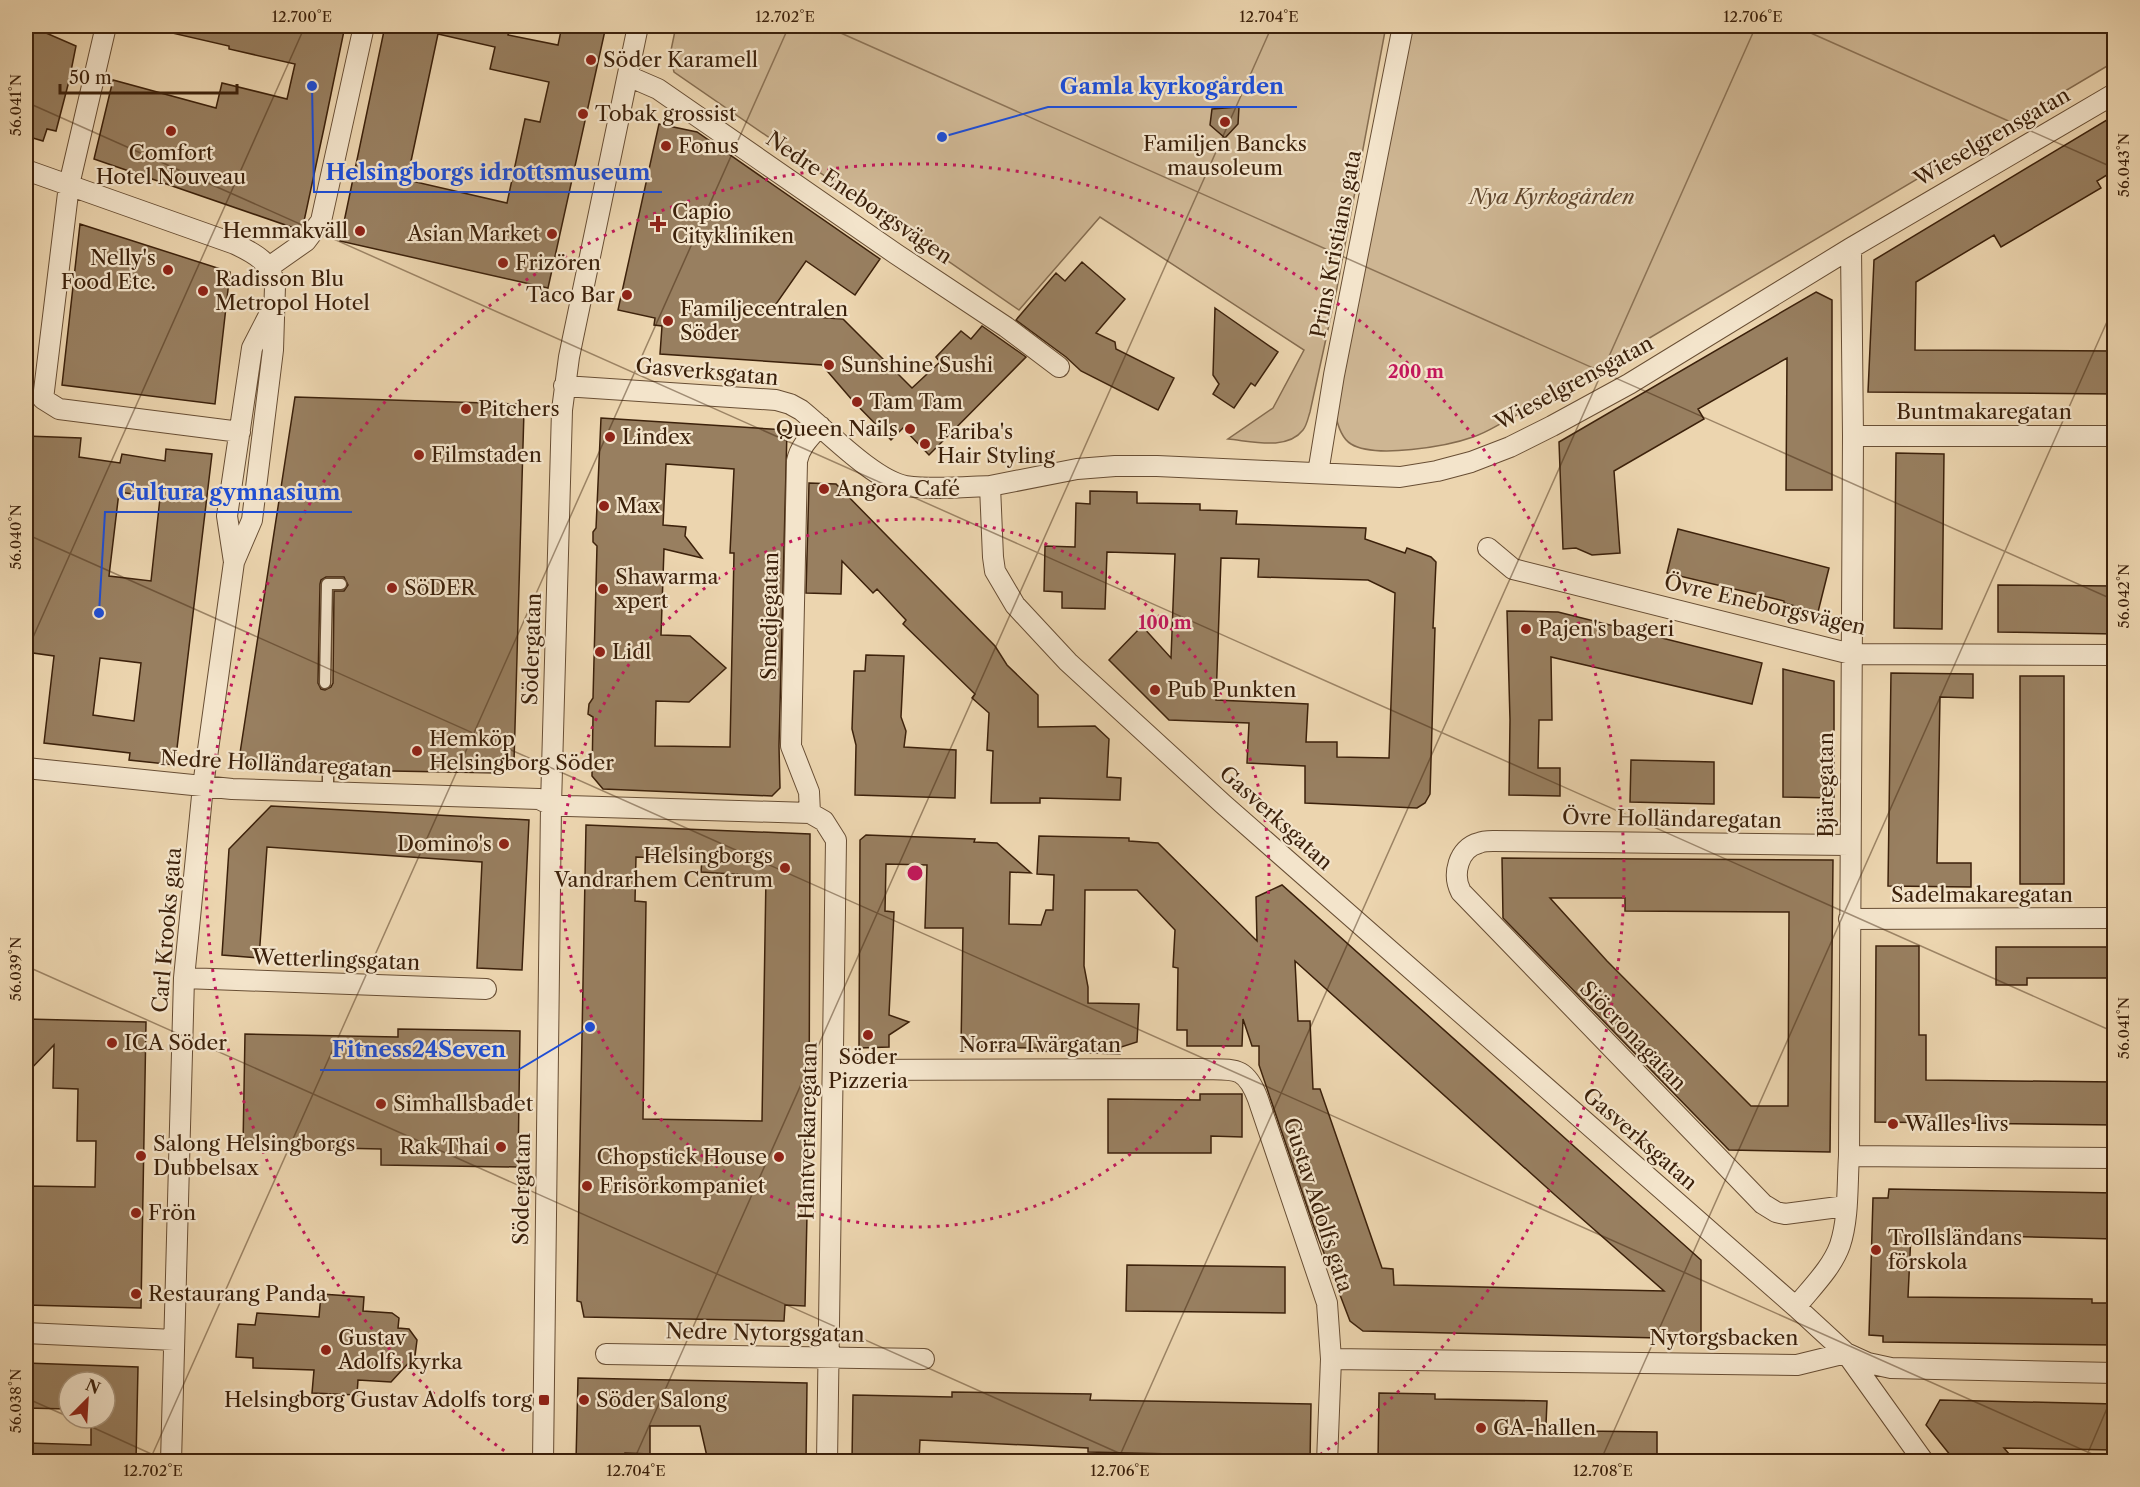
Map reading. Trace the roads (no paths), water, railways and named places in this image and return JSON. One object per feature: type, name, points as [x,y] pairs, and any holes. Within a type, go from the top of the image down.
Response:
[{"type":"street","points":[[106,26],[69,185],[43,399],[59,409],[240,432]]},
{"type":"street","points":[[26,170],[235,244],[256,255],[269,267],[306,241],[321,221],[364,26]]},
{"type":"street","name":"Södergatan","points":[[543,1461],[551,805],[564,386],[639,26]]},
{"type":"street","name":"Prins Kristians gata","points":[[1318,473],[1334,375],[1403,26]]},
{"type":"street","name":"Nedre Eneborgsvägen","points":[[628,76],[658,89],[896,254],[1006,327],[1059,367]]},
{"type":"street","name":"Wieselgrensgatan","points":[[990,486],[1077,469],[1115,466],[1400,477],[1471,462],[1510,447],[1629,384],[1851,248],[2115,94]]},
{"type":"street","name":"Bjäregatan","points":[[1796,1307],[1840,1246],[1846,1206],[1849,1156],[1853,436],[1851,248]]},
{"type":"street","name":"Carl Krooks gata","points":[[171,1461],[184,978],[203,786],[234,562],[252,520],[273,350],[276,286],[269,267]]},
{"type":"street","name":"Carl Krooks gata","points":[[234,562],[227,516],[252,348],[274,305]]},
{"type":"street","name":"Gasverksgatan","points":[[564,386],[776,400],[801,410],[878,475],[894,482],[906,486],[990,486],[995,571],[1015,605],[1068,662],[1222,804],[1846,1353],[1916,1459]]},
{"type":"street","name":"Smedjegatan","points":[[810,813],[809,792],[791,746],[797,460],[805,443],[820,426]]},
{"type":"street","name":"Buntmakaregatan","points":[[1853,436],[2115,436]]},
{"type":"street","name":"Övre Eneborgsvägen","points":[[1488,548],[1513,569],[1851,654],[2115,655]]},
{"type":"street","name":"Nedre Holländaregatan","points":[[26,768],[203,786],[538,799],[551,805],[810,813]]},
{"type":"street","name":"Hantverkaregatan","points":[[810,813],[824,821],[836,840],[827,1461]]},
{"type":"street","name":"Övre Holländaregatan","points":[[1493,841],[1850,846]]},
{"type":"street","name":"Siöcronagatan","points":[[1493,841],[1473,845],[1461,858],[1456,877],[1461,891],[1609,1046],[1763,1204],[1776,1212],[1785,1214],[1846,1206]]},
{"type":"street","name":"Sadelmakaregatan","points":[[1850,919],[2115,918]]},
{"type":"street","name":"Wetterlingsgatan","points":[[184,978],[486,989]]},
{"type":"street","name":"Norra Tvärgatan","points":[[833,1070],[1200,1069],[1232,1070],[1246,1076]]},
{"type":"street","name":"Gustav Adolfs gata","points":[[1246,1076],[1254,1089],[1327,1303],[1331,1359],[1327,1461]]},
{"type":"street","points":[[1849,1156],[2115,1158]]},
{"type":"street","points":[[26,1333],[174,1340]]},
{"type":"street","points":[[1846,1353],[1891,1368],[2115,1373]]},
{"type":"street","name":"Nytorgsbacken","points":[[1331,1359],[1797,1365],[1846,1353]]},
{"type":"street","name":"Nedre Nytorgsgatan","points":[[606,1354],[924,1359]]},
{"type":"lane","points":[[325,683],[327,584],[340,585]]},
{"type":"lane","points":[[328,769],[328,792]]},
{"type":"place","name":"Söder Karamell","points":[[591,60]]},
{"type":"place","name":"Helsingborgs idrottsmuseum","points":[[312,86]]},
{"type":"place","name":"Tobak grossist","points":[[583,114]]},
{"type":"place","name":"Familjen Bancks mausoleum","points":[[1225,122]]},
{"type":"place","name":"Comfort Hotel Nouveau","points":[[171,131]]},
{"type":"place","name":"Gamla kyrkogården","points":[[942,137]]},
{"type":"place","name":"Fonus","points":[[666,146]]},
{"type":"place","name":"Capio Citykliniken","points":[[658,224]]},
{"type":"place","name":"Hemmakväll","points":[[360,231]]},
{"type":"place","name":"Asian Market","points":[[552,234]]},
{"type":"place","name":"Frizören","points":[[503,263]]},
{"type":"place","name":"Nelly's Food Etc.","points":[[168,270]]},
{"type":"place","name":"Radisson Blu Metropol Hotel","points":[[203,291]]},
{"type":"place","name":"Taco Bar","points":[[627,295]]},
{"type":"place","name":"Familjecentralen Söder","points":[[668,321]]},
{"type":"place","name":"Sunshine Sushi","points":[[829,365]]},
{"type":"place","name":"Tam Tam","points":[[857,402]]},
{"type":"place","name":"Pitchers","points":[[466,409]]},
{"type":"place","name":"Queen Nails","points":[[910,429]]},
{"type":"place","name":"Lindex","points":[[610,437]]},
{"type":"place","name":"Fariba's Hair Styling","points":[[925,444]]},
{"type":"place","name":"Filmstaden","points":[[419,455]]},
{"type":"place","name":"Angora Café","points":[[824,489]]},
{"type":"place","name":"Max","points":[[604,506]]},
{"type":"place","name":"SöDER","points":[[392,588]]},
{"type":"place","name":"Shawarma xpert","points":[[603,589]]},
{"type":"place","name":"Cultura gymnasium","points":[[99,613]]},
{"type":"place","name":"Pajen's bageri","points":[[1526,629]]},
{"type":"place","name":"Lidl","points":[[600,652]]},
{"type":"place","name":"Pub Punkten","points":[[1155,690]]},
{"type":"place","name":"Hemköp Helsingborg Söder","points":[[417,751]]},
{"type":"place","name":"Domino's","points":[[504,844]]},
{"type":"place","name":"Helsingborgs Vandrarhem Centrum","points":[[785,868]]},
{"type":"place","name":"Fitness24Seven","points":[[590,1027]]},
{"type":"place","name":"Söder Pizzeria","points":[[868,1035]]},
{"type":"place","name":"ICA Söder","points":[[112,1043]]},
{"type":"place","name":"Simhallsbadet","points":[[381,1104]]},
{"type":"place","name":"Walles livs","points":[[1893,1124]]},
{"type":"place","name":"Rak Thai","points":[[501,1147]]},
{"type":"place","name":"Salong Helsingborgs Dubbelsax","points":[[141,1156]]},
{"type":"place","name":"Chopstick House","points":[[779,1157]]},
{"type":"place","name":"Frisörkompaniet","points":[[587,1186]]},
{"type":"place","name":"Frön","points":[[136,1213]]},
{"type":"place","name":"Trollsländans förskola","points":[[1876,1250]]},
{"type":"place","name":"Restaurang Panda","points":[[136,1294]]},
{"type":"place","name":"Gustav Adolfs kyrka","points":[[326,1350]]},
{"type":"place","name":"Helsingborg Gustav Adolfs torg","points":[[544,1400]]},
{"type":"place","name":"Söder Salong","points":[[584,1400]]},
{"type":"place","name":"GA-hallen","points":[[1481,1428]]},
{"type":"park label","name":"Nya Kyrkogården","points":[[1552,197]]}]
